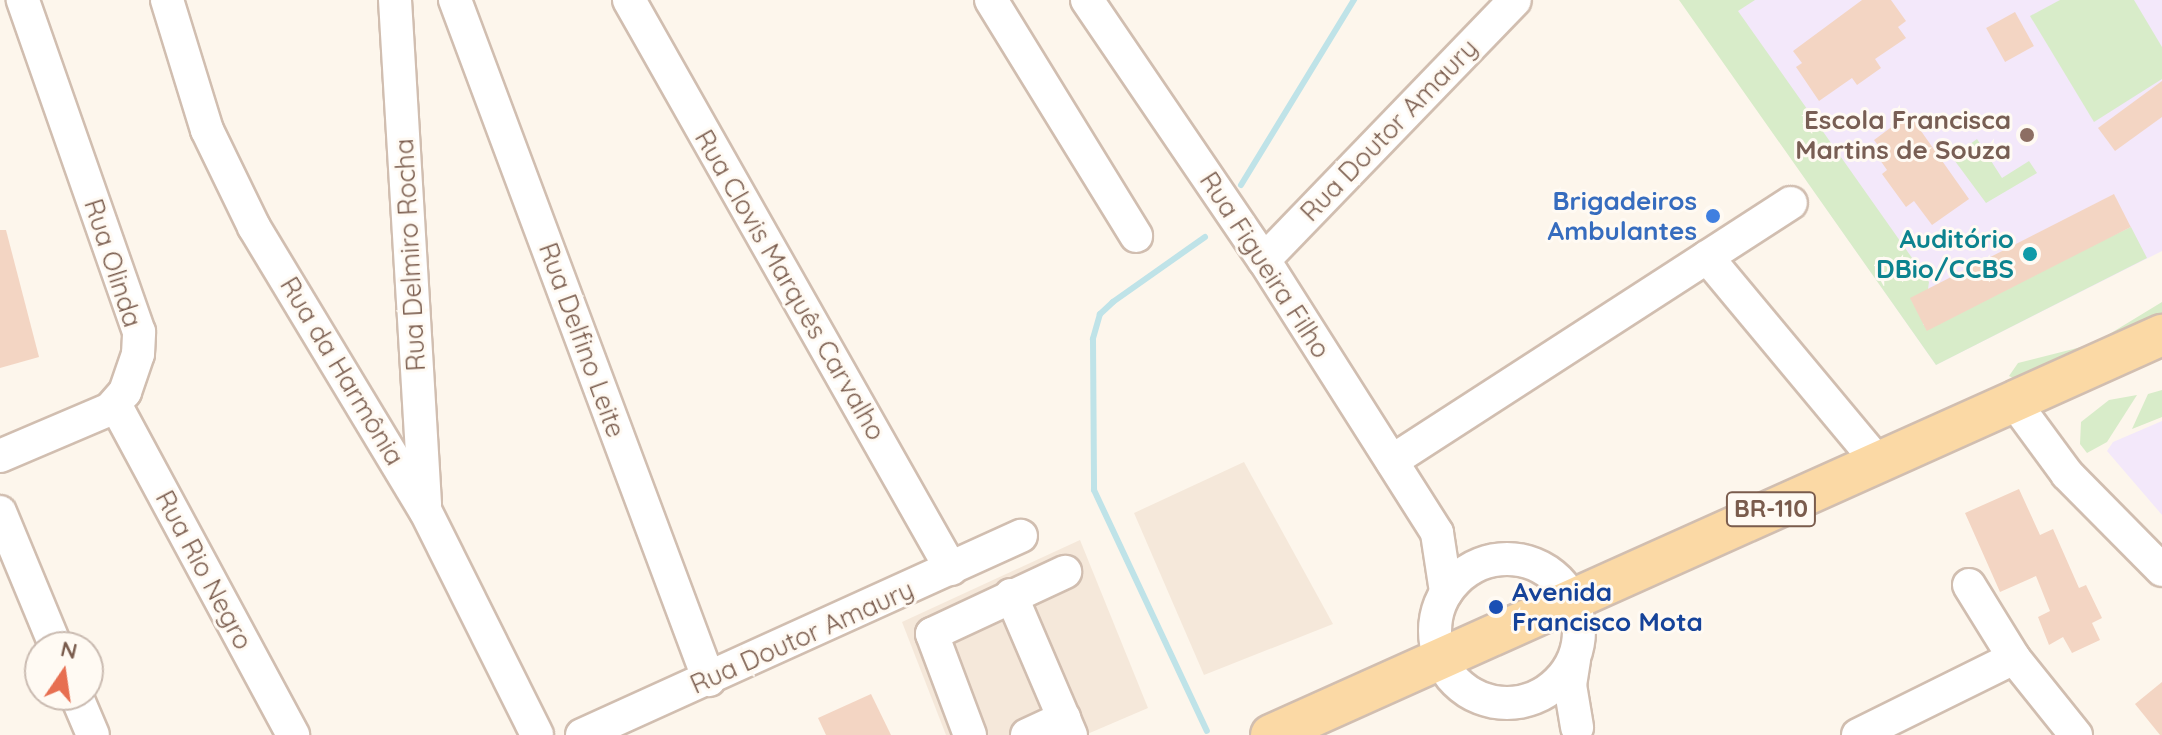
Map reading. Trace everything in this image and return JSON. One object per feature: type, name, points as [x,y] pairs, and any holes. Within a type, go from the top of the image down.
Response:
[{"type":"main road","name":"BR-110","points":[[1271,735],[1441,662],[2012,399],[2162,335]]},
{"type":"street","name":"Rua Olinda","points":[[23,0],[139,332],[133,371],[115,404]]},
{"type":"street","name":"Rua da Harmônia","points":[[167,0],[207,130],[254,227],[425,510],[537,735]]},
{"type":"street","name":"Rua Delmiro Rocha","points":[[395,0],[425,510]]},
{"type":"street","name":"Rua Delfino Leite","points":[[455,0],[709,680]]},
{"type":"street","name":"Rua Clovis Marquês Carvalho","points":[[629,0],[951,569]]},
{"type":"street","points":[[991,0],[1136,236]]},
{"type":"street","name":"Rua Figueira Filho","points":[[1087,0],[1264,260],[1437,533],[1446,592]]},
{"type":"street","name":"Rua Doutor Amaury","points":[[1264,260],[1515,0]]},
{"type":"street","points":[[1392,461],[1791,203]]},
{"type":"street","points":[[1707,257],[1877,461]]},
{"type":"street","points":[[2012,399],[2067,474],[2162,570]]},
{"type":"street","points":[[0,456],[115,404]]},
{"type":"street","name":"Rua Rio Negro","points":[[115,404],[293,735]]},
{"type":"street","points":[[0,512],[49,631]]},
{"type":"street","name":"Rua Figueira Filho","points":[[1437,533],[1488,562]]},
{"type":"street","name":"Rua Doutor Amaury","points":[[582,735],[1021,536]]},
{"type":"street","points":[[1574,660],[1548,691],[1529,700],[1487,701],[1468,692],[1441,662],[1434,626],[1446,592],[1471,568],[1488,562],[1527,562],[1561,584],[1572,600],[1579,620],[1574,660],[1570,685],[1580,731]]},
{"type":"street","points":[[970,735],[932,634],[1065,572]]},
{"type":"street","points":[[1969,585],[2014,658],[2076,735]]},
{"type":"street","points":[[1011,595],[1049,731]]},
{"type":"street","points":[[1858,735],[2014,658]]},
{"type":"street","points":[[1529,700],[1580,731]]},
{"type":"street","points":[[83,711],[93,735]]},
{"type":"shaded area","points":[[1680,0],[2162,0],[2162,251],[1936,365]]},
{"type":"shaded area","points":[[2162,421],[2162,515],[2107,451],[2113,442]]},
{"type":"shaded area","points":[[1244,462],[1333,624],[1204,675],[1134,513]]},
{"type":"shaded area","points":[[1080,540],[1148,708],[1085,735],[946,735],[902,622]]},
{"type":"green space","points":[[1679,0],[1755,0],[1738,11],[1929,282],[1923,325],[2131,227],[2147,258],[1936,365]]},
{"type":"green space","points":[[2060,0],[2134,0],[2162,47],[2162,79],[2094,122],[2030,16]]},
{"type":"green space","points":[[1977,139],[2002,178],[2029,161],[2037,173],[1986,203],[1952,157]]},
{"type":"green space","points":[[2162,302],[2162,323],[2017,380],[2009,376],[2018,363],[2093,344]]},
{"type":"green space","points":[[2162,390],[2162,417],[2132,429],[2148,394]]},
{"type":"green space","points":[[2137,395],[2107,442],[2087,453],[2080,444],[2081,422],[2109,400]]},
{"type":"building","points":[[1862,0],[1891,0],[1906,21],[1898,27],[1906,38],[1875,59],[1881,68],[1857,85],[1852,78],[1819,101],[1796,67],[1802,63],[1793,51]]},
{"type":"building","points":[[2015,12],[2034,46],[2005,62],[1986,28]]},
{"type":"building","points":[[2162,81],[2162,117],[2115,151],[2098,128]]},
{"type":"building","points":[[1909,114],[1969,199],[1932,225],[1914,201],[1906,207],[1882,174],[1887,170],[1880,160],[1886,156],[1874,140]]},
{"type":"building","name":"Auditório DBio/CCBS","points":[[2114,194],[2131,227],[1927,331],[1910,298]]},
{"type":"building","points":[[0,230],[6,230],[39,357],[0,368]]},
{"type":"building","points":[[2019,489],[2040,535],[2053,529],[2079,588],[2086,585],[2102,618],[2092,623],[2100,640],[2072,653],[2063,637],[2049,645],[2038,617],[2050,611],[2036,576],[2000,592],[1965,513]]},
{"type":"building","points":[[2162,682],[2162,735],[2160,735],[2135,704]]},
{"type":"building","points":[[871,694],[891,735],[826,735],[818,718]]},
{"type":"waterway","points":[[1241,185],[1354,0]]},
{"type":"waterway","points":[[1205,237],[1113,302],[1100,314],[1093,339],[1094,490],[1207,731]]},
{"type":"place","name":"Escola Francisca Martins de Souza","points":[[2027,135]]},
{"type":"place","name":"Brigadeiros Ambulantes","points":[[1713,216]]},
{"type":"place","name":"Auditório DBio/CCBS","points":[[2030,254]]},
{"type":"place","name":"Avenida Francisco Mota","points":[[1496,607]]}]
